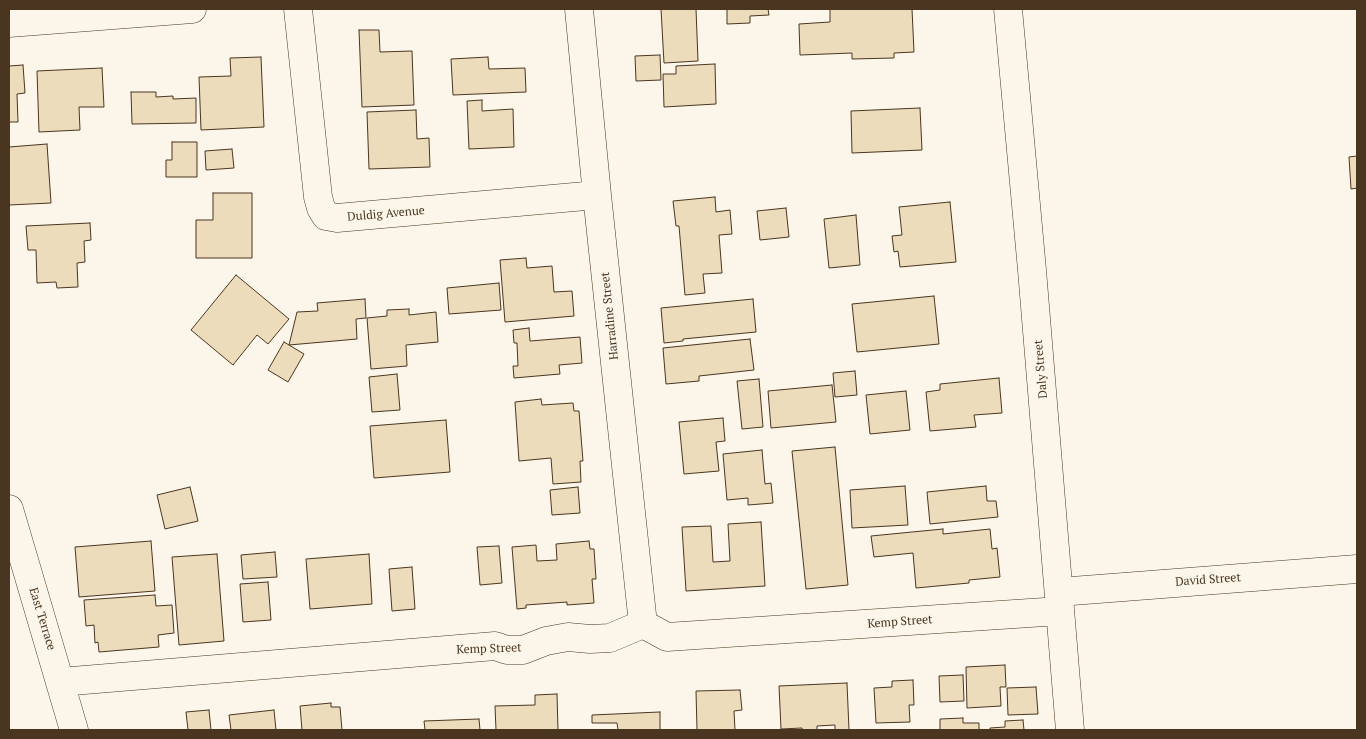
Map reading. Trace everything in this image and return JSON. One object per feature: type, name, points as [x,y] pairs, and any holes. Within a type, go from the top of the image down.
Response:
[{"type":"street","points":[[9,23],[192,9]]},
{"type":"street","name":"Duldig Avenue","points":[[298,9],[318,197],[320,208],[326,216],[337,218],[597,195]]},
{"type":"street","name":"Harradine Street","points":[[579,9],[643,624]]},
{"type":"street","name":"Daly Street","points":[[1008,9],[1070,730]]},
{"type":"street","name":"East Terrace","points":[[9,509],[74,730]]},
{"type":"street","name":"David Street","points":[[1060,602],[1357,569]]},
{"type":"street","name":"Kemp Street","points":[[60,682],[495,646],[507,650],[523,650],[546,641],[568,637],[610,638],[643,624],[666,636],[1060,602]]},
{"type":"building","points":[[661,9],[696,9],[698,61],[664,63]]},
{"type":"building","points":[[727,9],[768,9],[769,15],[750,16],[750,23],[727,24]]},
{"type":"building","points":[[830,9],[912,9],[914,52],[894,53],[894,58],[852,59],[852,53],[800,55],[799,24],[830,22]]},
{"type":"building","points":[[359,30],[379,30],[380,52],[412,51],[414,105],[362,107]]},
{"type":"building","points":[[660,55],[661,80],[636,81],[635,56]]},
{"type":"building","points":[[261,57],[264,127],[201,130],[199,77],[231,76],[230,58]]},
{"type":"building","points":[[488,57],[489,69],[525,68],[526,92],[453,95],[451,59]]},
{"type":"building","points":[[715,64],[716,104],[664,107],[663,74],[676,74],[676,66]]},
{"type":"building","points":[[23,65],[25,93],[17,94],[18,122],[9,122],[9,66]]},
{"type":"building","points":[[102,68],[104,107],[79,107],[80,130],[39,132],[37,71]]},
{"type":"building","points":[[131,92],[156,92],[156,97],[173,96],[173,99],[196,98],[196,123],[132,124]]},
{"type":"building","points":[[482,100],[482,111],[513,109],[514,147],[469,149],[467,101]]},
{"type":"building","points":[[920,108],[922,150],[852,153],[851,111]]},
{"type":"building","points":[[416,110],[417,139],[429,138],[430,167],[369,169],[367,112]]},
{"type":"building","points":[[172,142],[197,142],[197,177],[166,177],[166,160],[172,160]]},
{"type":"building","points":[[47,144],[51,203],[9,205],[9,147]]},
{"type":"building","points":[[232,149],[234,168],[206,170],[205,151]]},
{"type":"building","points":[[1357,156],[1357,188],[1351,189],[1349,157]]},
{"type":"building","points":[[213,193],[252,193],[252,258],[196,258],[196,220],[213,220]]},
{"type":"building","points":[[715,197],[716,212],[730,210],[732,234],[719,235],[722,273],[703,274],[705,293],[685,295],[679,226],[676,226],[673,201]]},
{"type":"building","points":[[950,202],[956,262],[900,267],[898,251],[894,252],[892,236],[902,235],[899,207]]},
{"type":"building","points":[[786,208],[789,237],[760,240],[757,211]]},
{"type":"building","points":[[856,215],[860,265],[829,268],[824,219]]},
{"type":"building","points":[[90,223],[91,240],[84,241],[85,262],[77,263],[78,287],[57,288],[56,282],[37,283],[36,250],[28,250],[26,226]]},
{"type":"building","points":[[526,258],[527,268],[552,266],[554,292],[572,291],[574,316],[505,322],[500,260]]},
{"type":"building","points":[[236,275],[289,319],[268,344],[257,335],[233,365],[191,330]]},
{"type":"building","points":[[499,283],[501,310],[449,314],[447,288]]},
{"type":"building","points":[[934,296],[939,344],[857,352],[852,304]]},
{"type":"building","points":[[365,299],[366,318],[356,319],[357,339],[289,345],[297,312],[318,311],[317,303]]},
{"type":"building","points":[[753,299],[756,332],[683,339],[683,341],[664,343],[661,308]]},
{"type":"building","points":[[409,309],[409,315],[436,312],[438,342],[406,345],[407,366],[371,369],[367,318],[387,316],[387,310]]},
{"type":"building","points":[[529,328],[530,341],[580,337],[582,363],[559,365],[560,374],[514,378],[513,366],[518,366],[517,343],[514,343],[513,330]]},
{"type":"building","points":[[750,339],[754,370],[699,376],[699,381],[666,384],[663,348]]},
{"type":"building","points":[[284,342],[304,354],[288,382],[268,370]]},
{"type":"building","points":[[855,371],[857,395],[835,397],[833,373]]},
{"type":"building","points":[[397,374],[400,410],[372,412],[369,377]]},
{"type":"building","points":[[999,378],[1002,413],[974,415],[976,427],[930,431],[926,392],[940,390],[940,384]]},
{"type":"building","points":[[759,379],[763,427],[742,429],[737,381]]},
{"type":"building","points":[[832,385],[836,422],[771,428],[768,391]]},
{"type":"building","points":[[906,391],[910,430],[870,434],[866,395]]},
{"type":"building","points":[[541,399],[542,405],[573,403],[574,411],[579,411],[583,461],[580,461],[581,482],[553,484],[551,458],[519,461],[515,402]]},
{"type":"building","points":[[723,418],[725,441],[716,442],[719,471],[684,474],[679,422]]},
{"type":"building","points":[[446,420],[450,472],[374,478],[370,426]]},
{"type":"building","points":[[835,447],[848,585],[806,589],[792,451]]},
{"type":"building","points":[[762,450],[765,484],[771,483],[773,503],[748,505],[748,498],[727,500],[723,454]]},
{"type":"building","points":[[905,486],[908,525],[852,528],[850,490]]},
{"type":"building","points":[[986,486],[987,501],[996,501],[998,517],[930,524],[927,492]]},
{"type":"building","points":[[190,487],[198,521],[165,529],[157,495]]},
{"type":"building","points":[[578,487],[580,513],[552,515],[550,490]]},
{"type":"building","points":[[761,522],[765,586],[686,591],[682,527],[711,526],[713,562],[730,561],[728,524]]},
{"type":"building","points":[[943,529],[943,534],[990,529],[992,549],[997,548],[1000,577],[969,580],[969,583],[916,588],[913,553],[874,557],[871,536]]},
{"type":"building","points":[[151,541],[155,591],[79,597],[75,547]]},
{"type":"building","points":[[589,541],[590,549],[594,549],[596,579],[592,579],[594,603],[567,605],[567,602],[526,605],[526,608],[517,609],[512,547],[536,545],[537,561],[557,560],[556,544]]},
{"type":"building","points":[[499,546],[502,583],[480,585],[477,547]]},
{"type":"building","points":[[275,552],[277,577],[243,579],[241,555]]},
{"type":"building","points":[[217,554],[224,641],[179,645],[172,557]]},
{"type":"building","points":[[369,554],[372,604],[310,609],[306,559]]},
{"type":"building","points":[[412,567],[415,609],[392,611],[389,569]]},
{"type":"building","points":[[268,582],[271,620],[243,622],[240,584]]},
{"type":"building","points":[[155,595],[156,606],[172,605],[174,633],[158,635],[159,647],[99,652],[98,642],[95,643],[94,625],[86,626],[84,600]]},
{"type":"building","points":[[1005,665],[1006,687],[1000,687],[1001,706],[967,708],[966,667]]},
{"type":"building","points":[[963,675],[964,701],[940,702],[939,676]]},
{"type":"building","points":[[913,680],[914,705],[909,705],[910,722],[876,723],[874,688],[892,687],[892,681]]},
{"type":"building","points":[[847,683],[849,730],[835,730],[835,725],[817,726],[817,730],[802,730],[802,728],[781,729],[779,686]]},
{"type":"building","points":[[1036,687],[1038,714],[1008,715],[1007,688]]},
{"type":"building","points":[[740,690],[742,710],[734,711],[735,730],[697,730],[696,691]]},
{"type":"building","points":[[557,694],[558,730],[496,730],[495,706],[535,705],[535,695]]},
{"type":"building","points":[[331,703],[331,707],[340,707],[342,730],[302,730],[300,706]]},
{"type":"building","points":[[209,710],[211,730],[188,730],[186,712]]},
{"type":"building","points":[[274,710],[276,730],[231,730],[229,715]]},
{"type":"building","points":[[660,712],[660,730],[618,730],[617,723],[592,723],[592,715]]},
{"type":"building","points":[[963,718],[963,723],[979,723],[979,730],[940,730],[940,719]]},
{"type":"building","points":[[479,719],[480,730],[425,730],[424,721]]},
{"type":"building","points":[[1023,720],[1024,730],[990,730],[990,728],[1005,727],[1005,721]]}]
